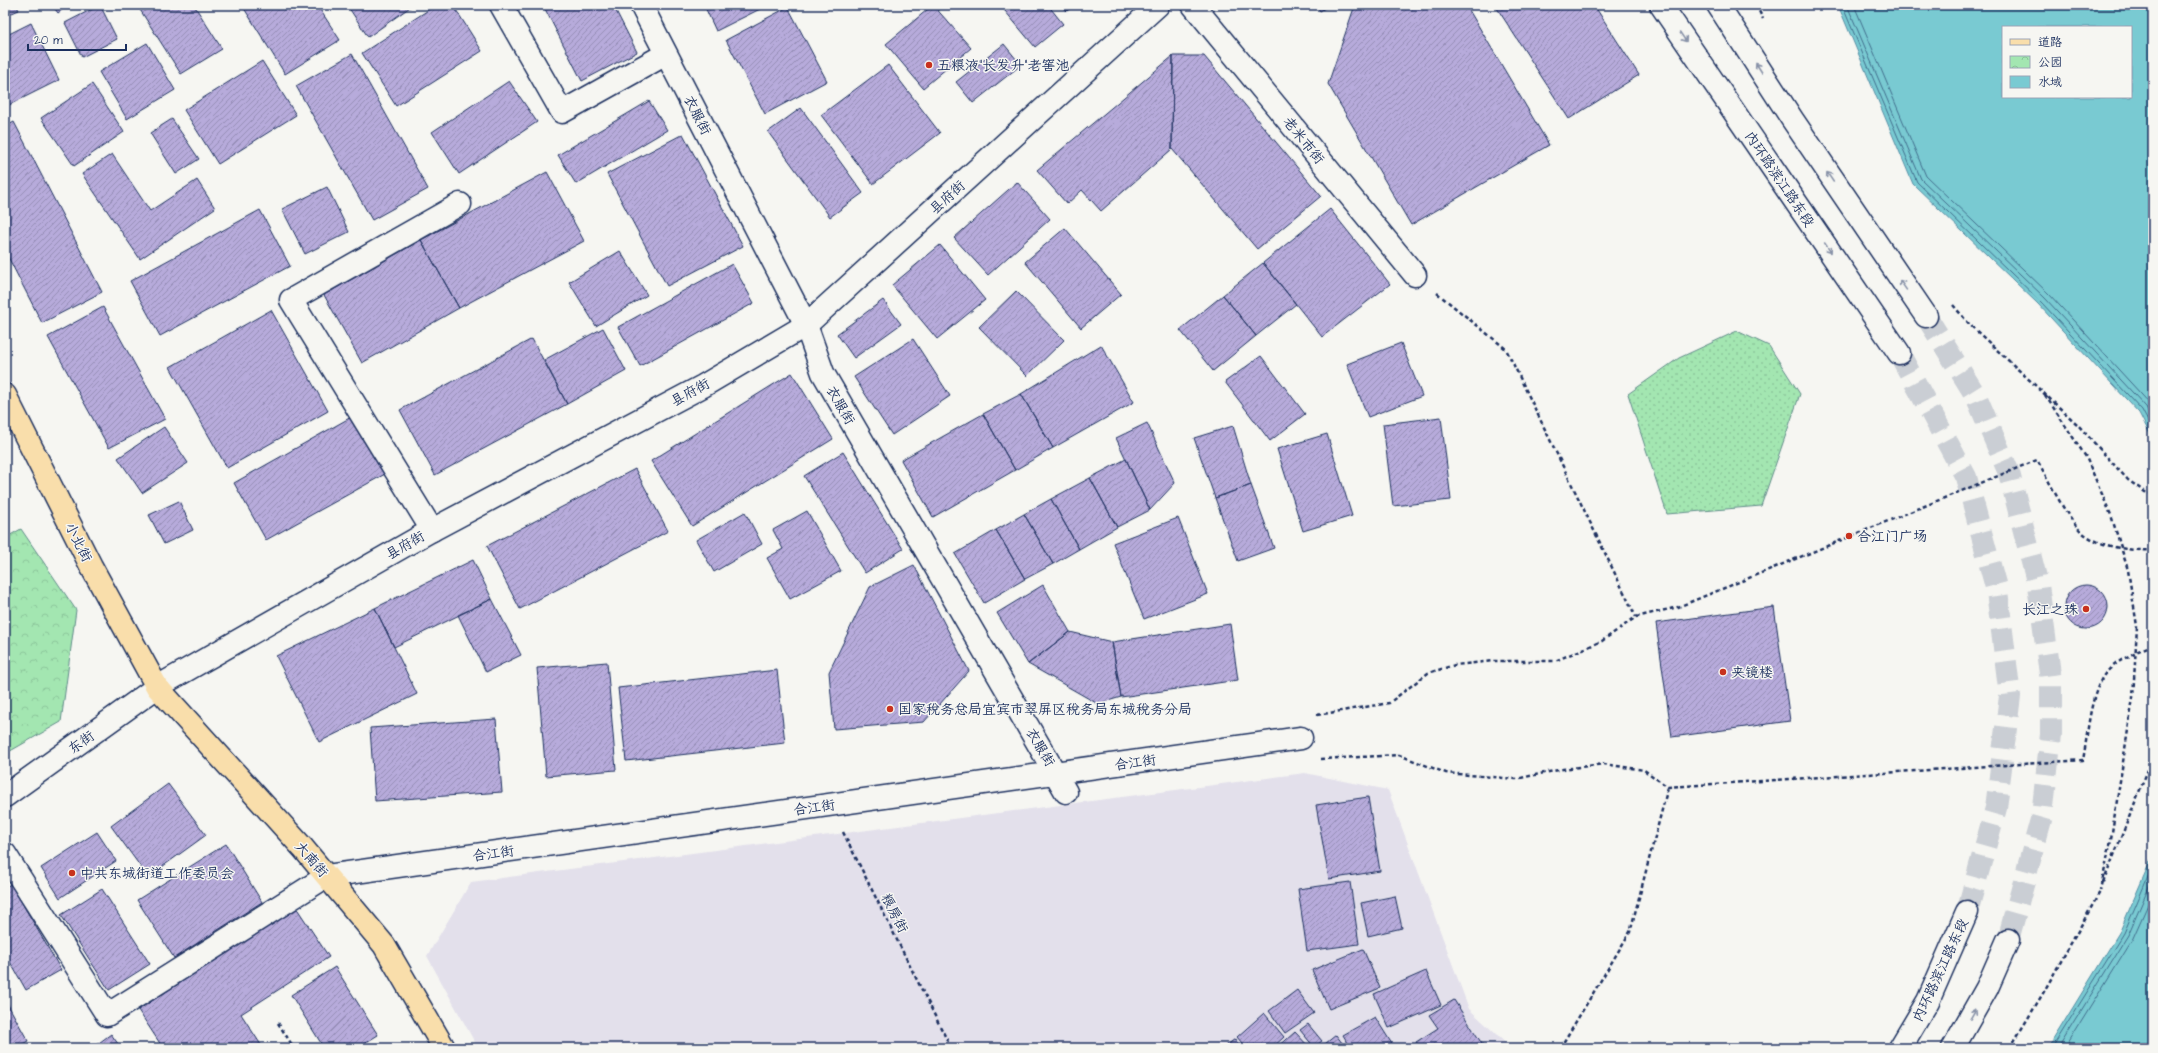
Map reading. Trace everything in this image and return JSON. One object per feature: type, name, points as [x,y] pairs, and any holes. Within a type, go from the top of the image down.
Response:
[{"type":"main road","name":"小北街","points":[[5,395],[91,566],[156,687]]},
{"type":"main road","name":"大南街","points":[[156,687],[327,876],[384,945],[444,1048]]},
{"type":"street","points":[[501,5],[562,112],[666,54]]},
{"type":"street","name":"衣服街","points":[[641,5],[806,324],[823,373],[1061,782]]},
{"type":"street","name":"县府街","points":[[156,687],[432,530],[702,386],[806,324],[1158,5]]},
{"type":"street","name":"老米市街","points":[[1193,5],[1415,275]]},
{"type":"street","name":"内环路滨江路东段","points":[[1661,5],[1899,353]]},
{"type":"street","points":[[1718,5],[1796,126],[1926,316]]},
{"type":"street","points":[[432,530],[292,300],[460,204]]},
{"type":"street","name":"东街","points":[[5,796],[156,687]]},
{"type":"street","name":"合江街","points":[[327,876],[828,805],[1061,782],[1301,738]]},
{"type":"street","points":[[5,854],[107,1015],[327,876]]},
{"type":"street","name":"内环路滨江路东段","points":[[1900,1048],[1928,1001],[1967,912]]},
{"type":"street","points":[[1953,1048],[1987,988],[2008,940]]},
{"type":"path","points":[[1756,5],[1767,26]]},
{"type":"path","points":[[1415,275],[1506,349],[1636,617]]},
{"type":"path","points":[[1949,300],[1970,325],[2077,424],[2128,480],[2145,492],[2153,494]]},
{"type":"path","points":[[2042,390],[2086,457],[2111,515],[2128,570],[2137,626],[2133,698],[2110,845],[2100,891]]},
{"type":"path","points":[[1315,715],[1389,703],[1428,673],[1455,664],[1494,661],[1555,661],[1602,641],[1636,617],[1678,607],[2037,460],[2071,518],[2086,536],[2099,542],[2125,548],[2153,550]]},
{"type":"path","points":[[1320,759],[1399,755],[1446,773],[1516,779],[1563,769],[1604,764],[1644,770],[1668,787],[2083,760],[2093,701],[2102,677],[2122,659],[2153,645]]},
{"type":"path","points":[[2010,1048],[2042,995],[2100,891],[2153,757]]},
{"type":"path","points":[[1560,1048],[1630,932],[1668,787]]},
{"type":"path","name":"粮房街","points":[[828,805],[952,1048]]},
{"type":"path","points":[[278,1023],[294,1048]]},
{"type":"shaded area","points":[[1305,773],[1388,790],[1469,1009],[1511,1048],[478,1048],[427,956],[471,882]]},
{"type":"green space","points":[[1737,331],[1769,346],[1800,394],[1761,506],[1667,514],[1628,394],[1679,358]]},
{"type":"green space","points":[[21,529],[76,610],[61,722],[5,754],[5,538]]},
{"type":"water","points":[[1838,5],[2153,5],[2153,440],[2139,413],[2038,304],[1913,184]]},
{"type":"water","points":[[2153,855],[2153,1048],[2048,1048],[2120,931]]},
{"type":"building","points":[[5,5],[16,5],[19,10],[5,16]]},
{"type":"building","points":[[52,5],[68,5],[58,13]]},
{"type":"building","points":[[100,5],[117,39],[82,57],[65,23]]},
{"type":"building","points":[[137,5],[194,5],[222,49],[181,74]]},
{"type":"building","points":[[242,5],[317,5],[340,40],[285,74]]},
{"type":"building","points":[[347,5],[413,5],[368,37]]},
{"type":"building","points":[[436,5],[453,5],[482,51],[396,106],[362,53]]},
{"type":"building","points":[[543,5],[613,5],[637,52],[582,81]]},
{"type":"building","points":[[704,5],[768,5],[716,31]]},
{"type":"building","points":[[933,5],[971,48],[923,88],[886,44]]},
{"type":"building","points":[[1000,5],[1048,5],[1063,24],[1035,47]]},
{"type":"building","points":[[1062,5],[1074,5],[1067,11]]},
{"type":"building","points":[[1243,5],[1254,5],[1246,10]]},
{"type":"building","points":[[1316,5],[1330,5],[1320,11]]},
{"type":"building","points":[[1355,5],[1466,5],[1549,145],[1411,225],[1328,84]]},
{"type":"building","points":[[1495,5],[1594,5],[1639,75],[1569,119]]},
{"type":"building","points":[[788,7],[827,81],[765,114],[726,40]]},
{"type":"building","points":[[31,23],[59,80],[7,106],[5,103],[5,36]]},
{"type":"building","points":[[147,43],[175,90],[127,119],[99,72]]},
{"type":"building","points":[[1004,44],[1021,65],[973,103],[956,82]]},
{"type":"building","points":[[352,54],[428,189],[372,220],[296,86]]},
{"type":"building","points":[[1173,56],[1172,149],[1101,211],[1082,190],[1067,204],[1037,170]]},
{"type":"building","points":[[1173,56],[1204,56],[1321,196],[1257,249],[1172,149]]},
{"type":"building","points":[[262,61],[296,115],[218,164],[184,110]]},
{"type":"building","points":[[888,65],[940,133],[873,184],[821,115]]},
{"type":"building","points":[[509,81],[537,122],[459,174],[432,132]]},
{"type":"building","points":[[92,84],[124,132],[74,166],[41,118]]},
{"type":"building","points":[[649,101],[667,130],[576,184],[558,155]]},
{"type":"building","points":[[801,108],[863,193],[830,217],[768,132]]},
{"type":"building","points":[[172,119],[199,159],[176,174],[150,133]]},
{"type":"building","points":[[14,122],[102,292],[42,323],[5,251],[5,127]]},
{"type":"building","points":[[683,134],[743,246],[667,286],[607,174]]},
{"type":"building","points":[[112,154],[150,211],[197,180],[215,208],[140,259],[82,174]]},
{"type":"building","points":[[547,172],[584,241],[459,308],[421,240]]},
{"type":"building","points":[[1017,182],[1050,219],[988,275],[954,238]]},
{"type":"building","points":[[327,187],[349,232],[305,254],[282,209]]},
{"type":"building","points":[[1330,209],[1390,284],[1322,337],[1263,263]]},
{"type":"building","points":[[260,210],[290,266],[160,336],[130,281]]},
{"type":"building","points":[[1065,228],[1121,294],[1081,328],[1025,262]]},
{"type":"building","points":[[421,240],[459,308],[362,363],[324,295]]},
{"type":"building","points":[[940,245],[985,300],[937,339],[892,285]]},
{"type":"building","points":[[620,251],[647,295],[596,326],[569,282]]},
{"type":"building","points":[[1263,263],[1296,304],[1256,336],[1223,295]]},
{"type":"building","points":[[732,264],[754,303],[640,366],[618,327]]},
{"type":"building","points":[[1016,291],[1064,340],[1027,376],[979,327]]},
{"type":"building","points":[[1223,295],[1256,336],[1213,371],[1180,330]]},
{"type":"building","points":[[883,300],[901,324],[854,358],[837,334]]},
{"type":"building","points":[[103,307],[165,419],[109,448],[48,337]]},
{"type":"building","points":[[271,310],[328,411],[227,468],[170,367]]},
{"type":"building","points":[[603,328],[626,371],[567,404],[544,360]]},
{"type":"building","points":[[532,339],[567,404],[435,475],[400,410]]},
{"type":"building","points":[[913,339],[950,396],[892,435],[854,377]]},
{"type":"building","points":[[1401,343],[1422,396],[1368,417],[1347,364]]},
{"type":"building","points":[[1101,345],[1134,402],[1053,448],[1021,394]]},
{"type":"building","points":[[1261,356],[1305,414],[1270,441],[1225,382]]},
{"type":"building","points":[[792,373],[833,439],[692,526],[651,461]]},
{"type":"building","points":[[1021,394],[1053,448],[1015,470],[983,414]]},
{"type":"building","points":[[983,414],[1015,470],[933,517],[901,460]]},
{"type":"building","points":[[353,416],[385,474],[266,540],[234,483]]},
{"type":"building","points":[[1441,417],[1451,500],[1393,506],[1383,424]]},
{"type":"building","points":[[1147,423],[1175,483],[1150,510],[1116,438]]},
{"type":"building","points":[[1233,426],[1251,485],[1215,498],[1194,438]]},
{"type":"building","points":[[164,427],[188,463],[142,493],[118,458]]},
{"type":"building","points":[[1327,434],[1352,516],[1303,531],[1277,449]]},
{"type":"building","points":[[843,452],[903,549],[865,573],[804,476]]},
{"type":"building","points":[[1126,459],[1150,510],[1117,527],[1090,478]]},
{"type":"building","points":[[635,469],[668,531],[520,609],[487,546]]},
{"type":"building","points":[[1090,478],[1117,527],[1079,549],[1051,499]]},
{"type":"building","points":[[1251,485],[1274,548],[1238,561],[1215,498]]},
{"type":"building","points":[[1051,499],[1079,549],[1053,564],[1024,514]]},
{"type":"building","points":[[179,501],[193,530],[164,544],[149,515]]},
{"type":"building","points":[[807,511],[841,571],[790,599],[767,558],[783,549],[773,530]]},
{"type":"building","points":[[745,512],[762,544],[714,572],[696,540]]},
{"type":"building","points":[[1024,514],[1053,564],[1025,579],[996,530]]},
{"type":"building","points":[[1178,518],[1208,594],[1144,619],[1113,543]]},
{"type":"building","points":[[996,530],[1025,579],[984,603],[955,554]]},
{"type":"building","points":[[473,560],[492,599],[394,647],[375,608]]},
{"type":"building","points":[[914,565],[969,671],[924,722],[834,729],[829,672],[870,587]]},
{"type":"building","points":[[1043,585],[1070,632],[1028,664],[997,613]]},
{"type":"building","name":"长江之珠","points":[[2086,585],[2098,589],[2104,595],[2108,607],[2104,619],[2098,625],[2086,629],[2074,625],[2068,619],[2064,607],[2068,595],[2074,589]]},
{"type":"building","points":[[492,599],[521,655],[486,672],[458,615]]},
{"type":"building","name":"夹镜楼","points":[[1774,607],[1790,721],[1672,737],[1656,623]]},
{"type":"building","points":[[375,608],[417,694],[319,742],[276,656]]},
{"type":"building","points":[[1230,624],[1238,680],[1121,697],[1112,642]]},
{"type":"building","points":[[1070,632],[1112,642],[1121,697],[1098,704],[1028,664]]},
{"type":"building","points":[[607,662],[616,770],[546,776],[537,668]]},
{"type":"building","points":[[777,670],[785,743],[626,761],[618,688]]},
{"type":"building","points":[[496,719],[502,792],[375,801],[370,728]]},
{"type":"building","points":[[168,784],[206,835],[148,877],[111,826]]},
{"type":"building","points":[[1368,797],[1380,871],[1329,879],[1316,805]]},
{"type":"building","points":[[97,832],[116,861],[60,898],[41,868]]},
{"type":"building","points":[[226,844],[262,902],[174,958],[137,900]]},
{"type":"building","points":[[1350,882],[1359,944],[1307,951],[1298,889]]},
{"type":"building","points":[[11,884],[61,970],[26,990],[5,953],[5,887]]},
{"type":"building","points":[[102,889],[150,964],[109,990],[61,915]]},
{"type":"building","points":[[1395,896],[1402,928],[1368,936],[1361,903]]},
{"type":"building","points":[[296,907],[329,957],[241,1014],[263,1048],[163,1048],[138,1010]]},
{"type":"building","points":[[1363,949],[1380,988],[1329,1009],[1312,970]]},
{"type":"building","points":[[335,967],[378,1035],[357,1048],[324,1048],[291,995]]},
{"type":"building","points":[[1426,971],[1441,1005],[1389,1028],[1374,994]]},
{"type":"building","points":[[1297,990],[1314,1013],[1285,1033],[1269,1011]]},
{"type":"building","points":[[1454,1000],[1484,1047],[1419,1048],[1416,1042],[1438,1028],[1429,1015]]},
{"type":"building","points":[[6,1001],[28,1041],[15,1048],[5,1048]]},
{"type":"building","points":[[1264,1013],[1284,1037],[1272,1048],[1246,1048],[1237,1037]]},
{"type":"building","points":[[1375,1017],[1392,1044],[1384,1048],[1351,1048],[1343,1035]]},
{"type":"building","points":[[1308,1024],[1322,1041],[1314,1047],[1300,1030]]},
{"type":"building","points":[[1295,1032],[1310,1048],[1277,1048]]},
{"type":"building","points":[[111,1034],[121,1048],[92,1048]]},
{"type":"building","points":[[1336,1035],[1346,1048],[1320,1048]]},
{"type":"building","points":[[1235,1039],[1241,1048],[1223,1048]]},
{"type":"tunnel","points":[[1926,316],[1976,396],[2009,473],[2038,585],[2051,681],[2051,734],[2042,816],[2008,940]]},
{"type":"tunnel","points":[[1899,353],[1966,477],[1997,591],[2010,696],[1996,808],[1967,912]]},
{"type":"place","name":"五粮液“长发升”老窖池","points":[[929,65]]},
{"type":"place","name":"合江门广场","points":[[1849,536]]},
{"type":"place","name":"长江之珠","points":[[2086,609]]},
{"type":"place","name":"夹镜楼","points":[[1723,672]]},
{"type":"place","name":"国家税务总局宜宾市翠屏区税务局东城税务分局","points":[[890,709]]},
{"type":"place","name":"中共东城街道工作委员会","points":[[72,873]]}]
